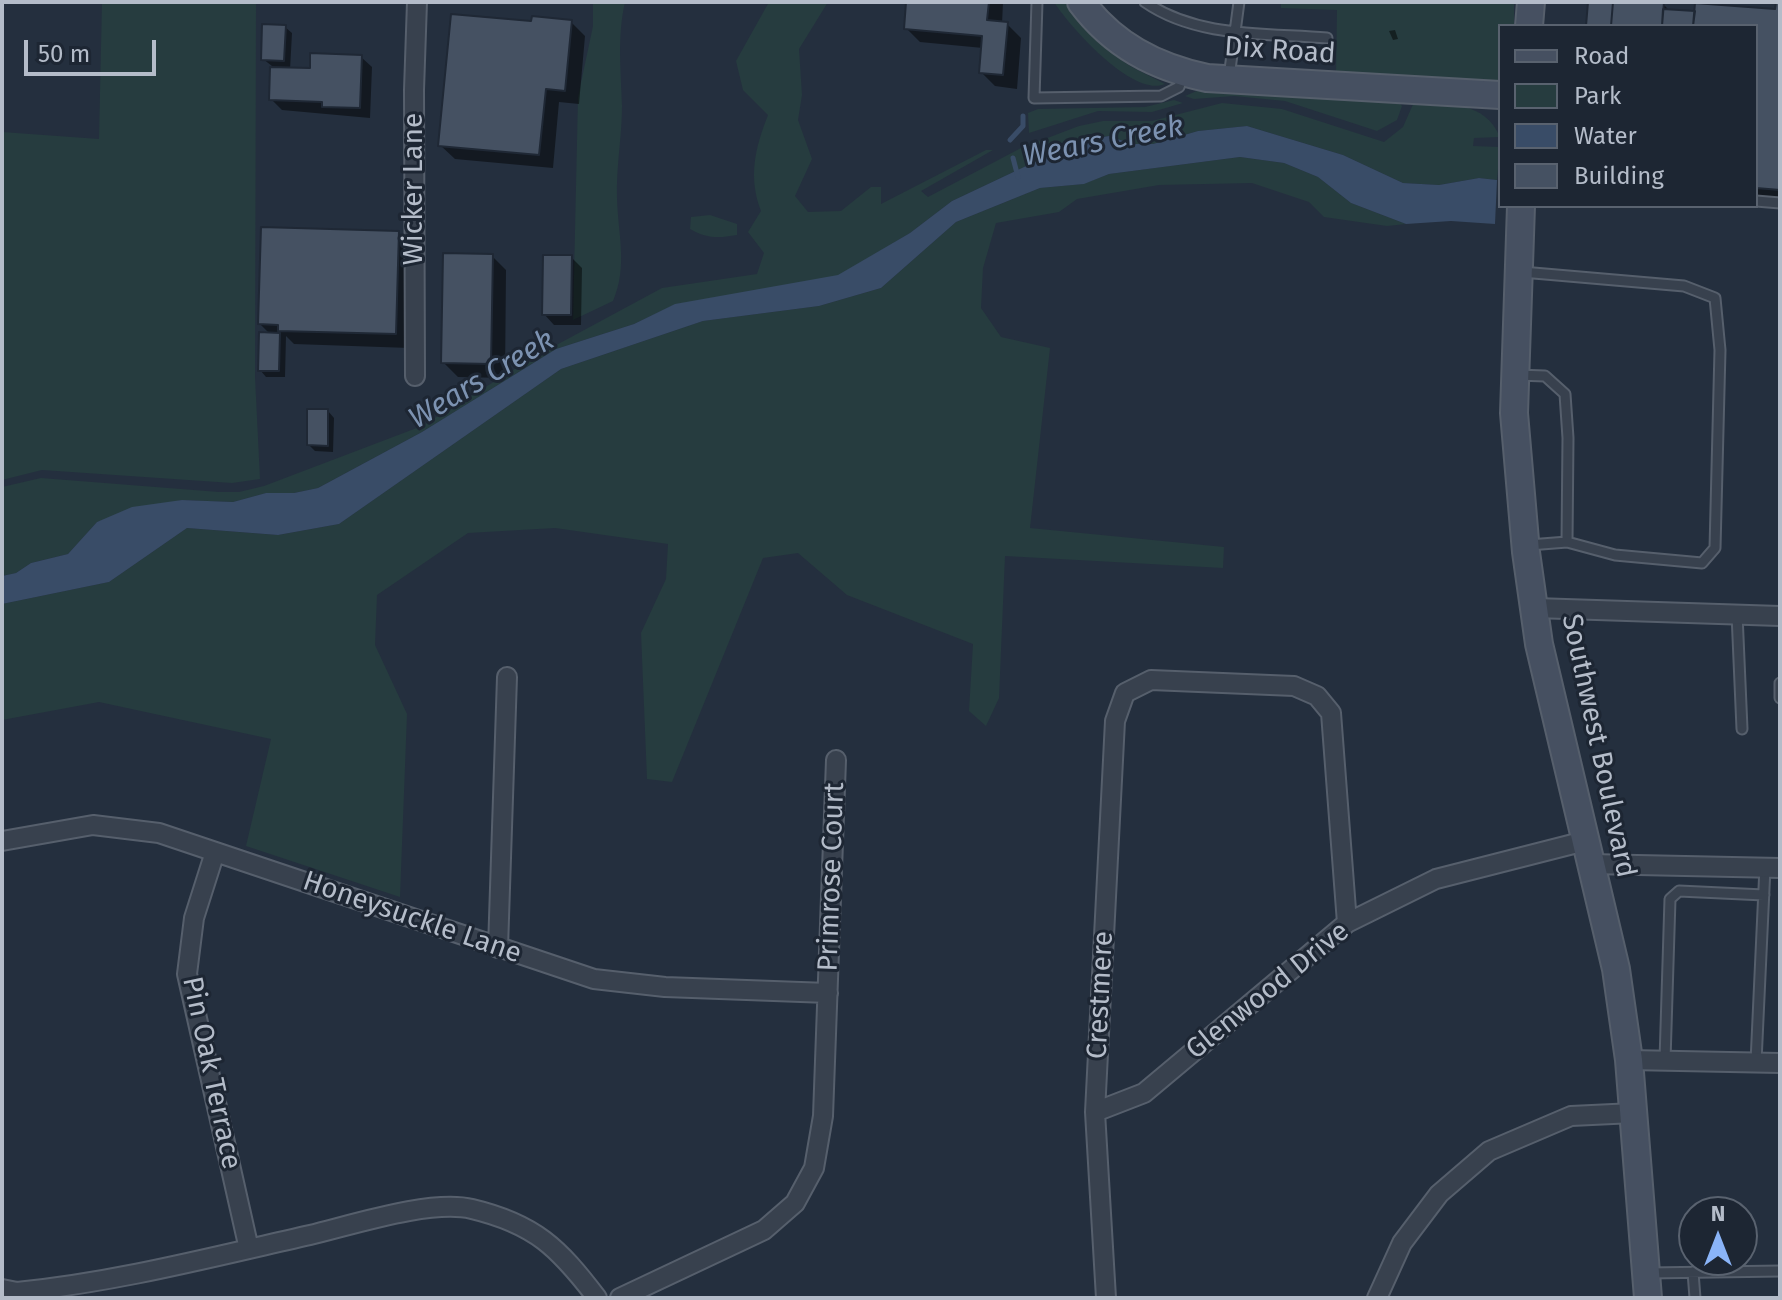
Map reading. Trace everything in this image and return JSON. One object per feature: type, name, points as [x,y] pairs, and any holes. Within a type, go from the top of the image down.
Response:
[{"type":"main road","name":"Dix Road","points":[[1081,2],[1115,39],[1161,66],[1184,73],[1229,80],[1498,95]]},
{"type":"main road","points":[[1529,24],[1531,2]]},
{"type":"main road","points":[[1452,92],[1483,102],[1498,112]]},
{"type":"main road","name":"Southwest Boulevard","points":[[1521,208],[1514,375],[1525,546],[1539,644],[1616,969],[1629,1060],[1647,1286]]},
{"type":"street","name":"Wicker Lane","points":[[415,376],[414,90],[417,2]]},
{"type":"street","points":[[1535,608],[1780,616]]},
{"type":"street","points":[[498,948],[507,677]]},
{"type":"street","name":"Crestmere","points":[[1106,1298],[1095,1112],[1115,721],[1125,693],[1151,680],[1294,686],[1317,696],[1331,713],[1347,923]]},
{"type":"street","name":"Primrose Court","points":[[620,1298],[764,1230],[795,1203],[814,1168],[823,1116],[836,760]]},
{"type":"street","name":"Honeysuckle Lane","points":[[2,841],[93,825],[159,833],[594,979],[665,987],[828,993]]},
{"type":"street","name":"Pin Oak Terrace","points":[[215,852],[194,918],[187,974],[249,1249]]},
{"type":"street","name":"Glenwood Drive","points":[[1095,1112],[1144,1093],[1347,923],[1436,879],[1587,852],[1773,868]]},
{"type":"street","points":[[1629,1060],[1780,1063]]},
{"type":"street","points":[[1377,1298],[1402,1243],[1439,1194],[1489,1151],[1571,1116],[1634,1113]]},
{"type":"street","points":[[2,1289],[17,1292],[118,1279],[418,1210],[469,1208],[530,1228],[567,1259],[597,1298]]},
{"type":"lane","points":[[1037,2],[1034,98],[1161,96],[1179,87],[1184,73]]},
{"type":"lane","points":[[1145,2],[1175,18],[1233,31],[1327,38]]},
{"type":"lane","points":[[1229,80],[1239,2]]},
{"type":"lane","points":[[1758,201],[1780,203]]},
{"type":"lane","points":[[1519,272],[1684,286],[1715,298],[1720,350],[1715,548],[1702,563],[1615,555],[1567,542],[1525,546]]},
{"type":"lane","points":[[1514,375],[1545,376],[1565,394],[1568,438],[1567,542]]},
{"type":"lane","points":[[1737,614],[1742,729]]},
{"type":"lane","points":[[1780,683],[1780,698]]},
{"type":"lane","points":[[1756,1062],[1764,895],[1773,868]]},
{"type":"lane","points":[[1665,1060],[1670,899],[1679,891],[1764,895]]},
{"type":"lane","points":[[1758,1271],[1780,1271]]},
{"type":"lane","points":[[1647,1286],[1680,1276]]},
{"type":"lane","points":[[1693,1276],[1695,1298]]},
{"type":"green space","points":[[102,2],[256,2],[255,377],[260,479],[232,483],[42,470],[2,480],[2,132],[99,139]]},
{"type":"green space","points":[[593,2],[625,2],[620,41],[622,118],[617,186],[621,263],[613,301],[573,320],[578,97],[593,26]]},
{"type":"green space","points":[[769,2],[828,2],[799,49],[802,95],[798,120],[812,159],[795,196],[808,212],[841,211],[871,187],[881,187],[881,204],[986,150],[993,150],[921,191],[928,197],[1021,148],[1079,126],[1103,121],[1152,121],[1222,103],[1282,109],[1384,142],[1403,127],[1414,102],[1464,107],[1485,117],[1498,134],[1498,137],[1474,138],[1473,146],[1498,147],[1497,180],[1479,178],[1439,185],[1403,183],[1343,155],[1247,126],[1198,131],[1153,144],[1132,144],[1109,136],[1079,141],[952,201],[910,233],[838,276],[674,305],[634,324],[556,349],[422,432],[318,488],[294,493],[266,493],[233,502],[182,500],[97,522],[68,554],[31,563],[16,573],[2,576],[2,487],[41,478],[219,492],[239,492],[264,486],[422,426],[536,356],[662,288],[757,274],[764,253],[748,232],[761,211],[754,174],[768,115],[743,90],[736,61]]},
{"type":"green space","points":[[1054,2],[1065,2],[1104,47],[1130,66],[1165,84],[1152,86],[1120,71],[1088,43]]},
{"type":"green space","points":[[1281,2],[1514,2],[1514,24],[1498,24],[1498,83],[1336,75],[1337,10],[1281,8]]},
{"type":"green space","points":[[1199,90],[1398,101],[1402,106],[1397,120],[1377,131],[1285,101],[1234,96],[1194,99],[1185,96]]},
{"type":"green space","points":[[1174,100],[1183,103],[1152,112],[1098,111],[1029,133],[1028,113],[1038,109],[1145,107]]},
{"type":"green space","points":[[1240,157],[1284,163],[1318,177],[1351,203],[1406,224],[1387,226],[1324,217],[1309,202],[1252,183],[1159,185],[1077,199],[1059,212],[996,223],[983,268],[981,308],[1001,337],[1050,348],[1030,528],[1224,547],[1223,568],[1005,556],[999,698],[986,726],[969,711],[973,644],[847,595],[798,553],[763,558],[672,782],[647,779],[641,633],[666,579],[668,544],[555,528],[468,533],[377,595],[375,645],[407,714],[400,897],[246,846],[271,739],[99,702],[2,720],[2,604],[109,582],[187,528],[278,535],[339,524],[561,369],[703,321],[819,306],[881,288],[956,222],[1040,188],[1083,184],[1109,174]]},
{"type":"green space","points":[[710,215],[737,224],[737,235],[713,237],[690,229],[691,217]]},
{"type":"water","name":"Wears Creek","points":[[1247,126],[1343,155],[1403,183],[1439,185],[1479,178],[1497,180],[1495,224],[1451,221],[1406,224],[1351,203],[1318,177],[1284,163],[1240,157],[1109,174],[1084,184],[1040,188],[956,222],[881,288],[819,306],[703,321],[561,369],[339,524],[278,535],[187,528],[109,582],[2,604],[2,576],[16,573],[31,563],[68,554],[97,522],[132,507],[182,500],[233,502],[266,493],[294,493],[318,488],[422,432],[556,349],[634,324],[675,304],[838,275],[910,233],[952,201],[1079,141],[1109,136],[1132,144],[1153,144],[1198,131]]},
{"type":"building","points":[[906,2],[989,2],[987,20],[1008,22],[1003,75],[979,73],[982,36],[904,29]]},
{"type":"building","points":[[1588,2],[1613,2],[1611,24],[1586,24]]},
{"type":"building","points":[[1613,2],[1664,2],[1662,24],[1611,24]]},
{"type":"building","points":[[1776,2],[1780,2],[1780,190],[1758,188],[1758,24],[1693,24],[1695,3],[1775,9]]},
{"type":"building","points":[[1663,9],[1695,11],[1693,24],[1662,24]]},
{"type":"building","points":[[451,14],[531,21],[532,16],[572,20],[565,91],[546,89],[539,155],[438,146]]},
{"type":"building","points":[[262,24],[286,25],[284,61],[261,60]]},
{"type":"building","points":[[310,53],[362,55],[360,108],[322,107],[322,102],[269,100],[270,67],[310,68]]},
{"type":"building","points":[[261,227],[399,231],[396,334],[278,331],[278,325],[258,324]]},
{"type":"building","points":[[443,253],[493,254],[491,364],[441,363]]},
{"type":"building","points":[[543,255],[572,255],[571,315],[542,315]]},
{"type":"building","points":[[259,332],[280,333],[279,371],[258,371]]},
{"type":"building","points":[[307,409],[328,409],[328,446],[307,445]]},
{"type":"waterway","name":"Wears Creek","points":[[1010,140],[1023,126],[1023,116]]},
{"type":"waterway","name":"Wears Creek","points":[[1013,158],[1018,177]]}]
